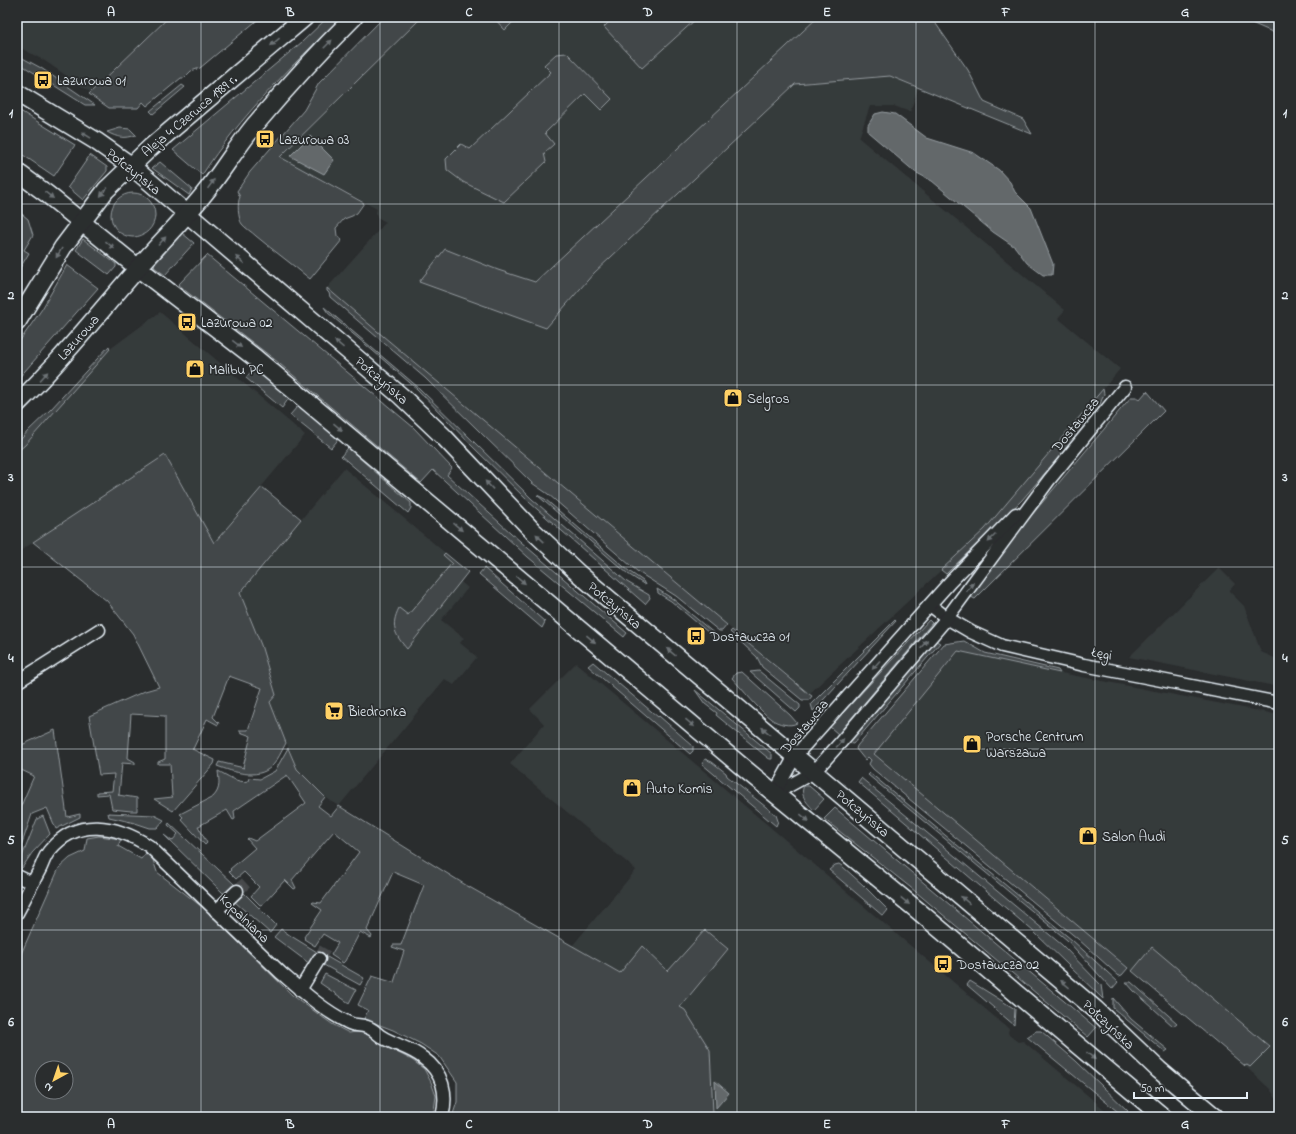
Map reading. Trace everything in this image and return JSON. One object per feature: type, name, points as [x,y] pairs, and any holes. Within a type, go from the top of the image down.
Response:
[{"type":"main road","name":"Aleja 4 Czerwca 1989 r.","points":[[81,221],[106,190],[130,166],[305,17]]},
{"type":"main road","points":[[138,268],[205,193],[230,156],[254,126],[302,71],[354,17]]},
{"type":"main road","name":"Połczyńska","points":[[17,93],[92,139],[130,166],[187,214],[423,416],[520,518],[579,574],[1095,1009],[1159,1070],[1215,1117]]},
{"type":"main road","points":[[17,172],[32,182],[138,268],[242,348],[774,794],[916,909],[1163,1117]]},
{"type":"main road","points":[[17,322],[38,291],[58,254],[81,221]]},
{"type":"main road","name":"Lazurowa","points":[[17,404],[44,377],[138,268]]},
{"type":"street","name":"Dostawcza","points":[[774,794],[814,772],[846,737],[947,618],[1049,480],[1125,387]]},
{"type":"street","name":"Dostawcza","points":[[774,794],[795,756],[950,582],[1049,480]]},
{"type":"street","name":"Łęgi","points":[[930,605],[947,618],[971,632],[1002,646],[1084,665],[1279,703]]},
{"type":"street","points":[[17,682],[99,630]]},
{"type":"street","name":"Kopalniana","points":[[17,913],[49,851],[67,835],[91,827],[109,829],[129,835],[149,846],[300,990],[346,1022],[355,1026],[367,1026],[381,1037],[422,1057],[434,1068],[442,1083],[445,1096],[442,1117]]},
{"type":"street","points":[[17,876],[32,883]]},
{"type":"street","points":[[216,911],[237,891]]},
{"type":"street","points":[[300,990],[319,959]]},
{"type":"shaded area","points":[[17,17],[169,17],[90,92],[45,61],[17,46]]},
{"type":"shaded area","points":[[169,17],[261,17],[200,68],[191,71],[184,78],[181,78],[147,106],[143,102],[138,108],[109,108],[89,94]]},
{"type":"shaded area","points":[[328,17],[341,17],[285,73],[249,112],[202,175],[173,150],[302,42]]},
{"type":"shaded area","points":[[384,17],[422,17],[280,157],[364,203],[357,213],[344,219],[336,228],[337,236],[342,240],[310,279],[242,224],[238,210],[240,197],[237,191],[250,172],[304,110],[319,83]]},
{"type":"shaded area","points":[[422,17],[493,17],[505,30],[518,17],[818,17],[535,282],[498,270],[446,250],[419,282],[546,328],[594,273],[795,84],[890,76],[918,88],[910,112],[894,106],[870,106],[859,138],[1065,310],[1058,318],[1120,369],[985,529],[809,694],[327,288],[386,222],[377,217],[377,209],[280,157]]},
{"type":"shaded area","points":[[493,17],[518,17],[505,30]]},
{"type":"shaded area","points":[[614,17],[694,17],[696,19],[642,68],[604,27]]},
{"type":"shaded area","points":[[818,17],[932,17],[968,70],[984,102],[1023,119],[1032,134],[890,76],[795,84],[594,273],[546,328],[419,282],[445,249],[498,270],[535,282]]},
{"type":"shaded area","points":[[1238,17],[1279,17],[1279,35]]},
{"type":"shaded area","points":[[567,53],[612,99],[601,110],[585,94],[545,133],[554,144],[544,153],[546,162],[504,202],[463,182],[447,170],[446,159],[461,144],[470,149],[551,72],[544,65],[556,54]]},
{"type":"shaded area","points":[[17,55],[41,68],[95,105],[85,105],[17,62]]},
{"type":"shaded area","points":[[182,85],[185,87],[153,114],[150,111]]},
{"type":"shaded area","points":[[17,109],[75,145],[54,176],[17,151]]},
{"type":"shaded area","points":[[883,112],[895,114],[927,138],[974,153],[999,170],[1010,182],[1015,192],[1031,208],[1053,264],[1052,275],[1043,275],[1027,263],[1015,247],[993,232],[932,181],[915,172],[868,132],[868,125],[875,114]]},
{"type":"shaded area","points":[[120,128],[130,129],[136,135],[122,137],[115,136],[107,132]]},
{"type":"shaded area","points":[[310,136],[334,160],[324,174],[290,156]]},
{"type":"shaded area","points":[[90,155],[107,167],[107,171],[83,200],[68,187]]},
{"type":"shaded area","points":[[160,162],[192,189],[189,195],[152,168]]},
{"type":"shaded area","points":[[129,193],[137,193],[142,194],[149,199],[154,206],[154,224],[149,231],[142,236],[129,237],[121,234],[114,227],[111,219],[111,211],[114,203],[121,196]]},
{"type":"shaded area","points":[[17,210],[28,219],[33,235],[24,250],[29,253],[17,273]]},
{"type":"shaded area","points":[[182,233],[194,243],[165,275],[154,267],[155,264]]},
{"type":"shaded area","points":[[83,239],[116,264],[116,267],[109,275],[76,250]]},
{"type":"shaded area","points":[[207,255],[413,427],[452,468],[447,475],[521,542],[627,633],[624,637],[528,557],[433,470],[421,483],[274,359],[178,285]]},
{"type":"shaded area","points":[[67,265],[98,288],[17,380],[17,345],[42,309]]},
{"type":"shaded area","points":[[327,288],[727,625],[722,631],[719,631],[676,596],[638,572],[548,494],[532,483],[425,378],[330,297]]},
{"type":"shaded area","points":[[324,307],[419,388],[532,499],[627,582],[649,595],[650,598],[645,604],[529,502],[417,389],[328,313]]},
{"type":"shaded area","points":[[160,312],[305,435],[214,543],[165,456],[17,553],[17,452],[25,445],[110,349]]},
{"type":"shaded area","points":[[109,346],[110,349],[25,445],[17,452],[17,444],[28,431],[51,409]]},
{"type":"shaded area","points":[[253,369],[289,398],[282,408],[246,378]]},
{"type":"shaded area","points":[[1103,389],[1104,394],[1097,412],[1022,500],[946,574],[941,570],[985,529]]},
{"type":"shaded area","points":[[1147,391],[1164,411],[975,599],[969,596],[1026,522],[1131,397],[1137,397],[1140,399]]},
{"type":"shaded area","points":[[297,407],[301,408],[337,438],[337,441],[331,448],[290,415]]},
{"type":"shaded area","points":[[348,448],[411,503],[411,508],[408,513],[341,456]]},
{"type":"shaded area","points":[[165,455],[214,543],[262,487],[301,519],[240,593],[261,645],[276,695],[270,702],[286,743],[273,765],[265,771],[259,773],[245,774],[230,771],[217,766],[219,762],[244,768],[251,736],[240,732],[240,730],[248,730],[262,688],[229,676],[213,717],[219,723],[218,725],[207,719],[192,749],[215,760],[214,764],[173,811],[154,799],[173,797],[170,764],[158,764],[158,762],[165,759],[165,716],[131,714],[128,758],[135,762],[135,764],[122,763],[118,795],[137,798],[137,811],[112,809],[109,794],[97,795],[97,792],[112,791],[114,774],[99,775],[89,716],[145,691],[159,687],[133,634],[107,601],[33,542]]},
{"type":"shaded area","points":[[344,468],[468,572],[461,582],[468,588],[441,620],[464,638],[460,643],[477,657],[454,685],[445,679],[339,806],[330,801],[297,769],[270,702],[276,694],[261,645],[240,593]]},
{"type":"shaded area","points":[[537,495],[545,499],[630,572],[643,581],[645,585],[628,574]]},
{"type":"shaded area","points":[[445,553],[468,572],[407,649],[399,639],[395,630],[394,625],[396,614],[399,608],[408,615],[452,563],[443,555]]},
{"type":"shaded area","points":[[484,568],[545,622],[542,628],[479,574]]},
{"type":"shaded area","points":[[1219,568],[1235,584],[1229,591],[1244,606],[1261,652],[1279,660],[1279,687],[1129,657]]},
{"type":"shaded area","points":[[657,589],[673,599],[716,635],[716,639],[671,601],[658,593]]},
{"type":"shaded area","points":[[895,620],[896,621],[813,711],[811,704]]},
{"type":"shaded area","points":[[929,620],[932,623],[838,734],[830,727]]},
{"type":"shaded area","points":[[732,630],[812,696],[809,700],[802,700],[762,667],[757,657],[730,632]]},
{"type":"shaded area","points":[[936,641],[940,643],[853,744],[848,743]]},
{"type":"shaded area","points":[[964,641],[985,653],[1058,670],[1060,673],[958,651],[874,754],[1128,968],[1122,975],[1119,976],[1078,939],[873,769],[869,764],[871,760],[868,757],[865,760],[856,749],[944,644]]},
{"type":"shaded area","points":[[958,651],[1061,673],[1279,715],[1279,1103],[1270,1089],[1245,1066],[874,754]]},
{"type":"shaded area","points":[[593,662],[693,746],[693,751],[690,754],[588,666]]},
{"type":"shaded area","points":[[576,663],[1009,1029],[1009,1035],[1018,1042],[1023,1041],[1105,1110],[1101,1114],[1105,1117],[710,1117],[713,1113],[710,1050],[680,1007],[728,949],[705,930],[668,971],[620,973],[572,946],[636,870],[510,764],[544,724],[530,709]]},
{"type":"shaded area","points":[[759,671],[800,705],[800,708],[796,712],[750,672]]},
{"type":"shaded area","points":[[742,672],[797,723],[791,725],[780,724],[766,715],[732,678],[736,673]]},
{"type":"shaded area","points":[[695,690],[772,754],[772,759],[768,758],[716,715],[717,713],[705,704]]},
{"type":"shaded area","points":[[55,730],[67,817],[80,814],[80,817],[56,829],[47,808],[32,814],[17,858],[17,829],[19,823],[17,822],[17,815],[34,776],[17,768],[17,747]]},
{"type":"shaded area","points":[[288,748],[297,769],[325,797],[318,806],[331,816],[339,806],[464,884],[620,973],[642,946],[668,971],[705,930],[728,949],[680,1007],[685,1010],[710,1050],[713,1113],[710,1117],[452,1117],[457,1102],[457,1082],[439,1056],[421,1044],[393,1030],[364,1019],[368,1010],[358,1005],[372,976],[395,983],[394,982],[404,951],[392,947],[393,945],[401,945],[424,885],[393,872],[367,930],[372,936],[371,938],[360,932],[343,963],[331,955],[338,943],[323,934],[315,946],[304,939],[322,910],[312,903],[321,903],[359,852],[334,831],[292,880],[296,888],[294,889],[285,880],[263,904],[260,905],[251,896],[259,887],[244,872],[236,879],[229,872],[231,870],[230,869],[255,848],[247,839],[248,838],[255,841],[306,803],[287,775],[234,811],[235,819],[233,820],[227,810],[198,826],[207,843],[205,845],[181,819],[183,817],[180,814],[216,794],[219,785],[218,771],[233,779],[244,782],[248,781],[249,778],[260,779],[275,771]]},
{"type":"shaded area","points":[[705,759],[712,762],[726,773],[727,776],[776,815],[778,821],[776,826],[702,764]]},
{"type":"shaded area","points":[[870,773],[1072,940],[1118,982],[1112,989],[1067,940],[868,775]]},
{"type":"shaded area","points":[[861,778],[1062,945],[1101,985],[1103,999],[1034,932],[858,782]]},
{"type":"shaded area","points":[[804,786],[809,786],[824,799],[814,810],[803,796]]},
{"type":"shaded area","points":[[835,808],[1096,1028],[1088,1037],[910,887],[824,819]]},
{"type":"shaded area","points":[[108,813],[154,815],[164,820],[157,828],[150,828],[109,817]]},
{"type":"shaded area","points":[[43,816],[50,834],[32,853],[22,868],[17,871],[17,863],[21,859],[37,819]]},
{"type":"shaded area","points":[[169,823],[235,885],[226,894],[223,893],[164,835],[172,841],[178,834],[168,825]]},
{"type":"shaded area","points":[[99,836],[121,839],[118,846],[141,859],[146,853],[152,857],[157,872],[206,910],[292,995],[332,1024],[349,1033],[365,1031],[372,1035],[377,1042],[412,1060],[424,1069],[436,1096],[433,1117],[17,1117],[17,963],[59,868],[70,858],[85,851],[87,838]]},
{"type":"shaded area","points":[[839,864],[888,910],[883,916],[829,870],[835,865]]},
{"type":"shaded area","points":[[244,893],[276,925],[270,933],[235,902]]},
{"type":"shaded area","points":[[281,929],[317,952],[310,964],[274,937]]},
{"type":"shaded area","points":[[1152,947],[1270,1047],[1250,1067],[1247,1065],[1245,1066],[1132,971]]},
{"type":"shaded area","points":[[327,957],[364,978],[360,985],[322,964]]},
{"type":"shaded area","points":[[325,974],[356,990],[349,1003],[320,983]]},
{"type":"shaded area","points":[[970,981],[1015,1009],[1014,1025],[967,985]]},
{"type":"shaded area","points":[[1126,982],[1131,982],[1177,1023],[1173,1026]]},
{"type":"shaded area","points":[[1113,998],[1131,1019],[1168,1050],[1165,1052],[1113,1008]]},
{"type":"shaded area","points":[[1036,1031],[1041,1031],[1076,1061],[1128,1111],[1123,1116],[1027,1037]]},
{"type":"shaded area","points":[[715,1081],[729,1093],[716,1108]]},
{"type":"tunnel","points":[[237,891],[248,881]]},
{"type":"tunnel","points":[[319,959],[327,945]]},
{"type":"place","name":"Lazurowa 01","points":[[43,80]]},
{"type":"place","name":"Lazurowa 03","points":[[265,139]]},
{"type":"place","name":"Lazurowa 02","points":[[187,322]]},
{"type":"place","name":"Malibu PC","points":[[195,369]]},
{"type":"place","name":"Selgros","points":[[733,398]]},
{"type":"place","name":"Dostawcza 01","points":[[696,636]]},
{"type":"place","name":"Biedronka","points":[[334,711]]},
{"type":"place","name":"Porsche Centrum Warszawa","points":[[972,744]]},
{"type":"place","name":"Auto Komis","points":[[632,788]]},
{"type":"place","name":"Salon Audi","points":[[1088,836]]},
{"type":"place","name":"Dostawcza 02","points":[[943,964]]}]
